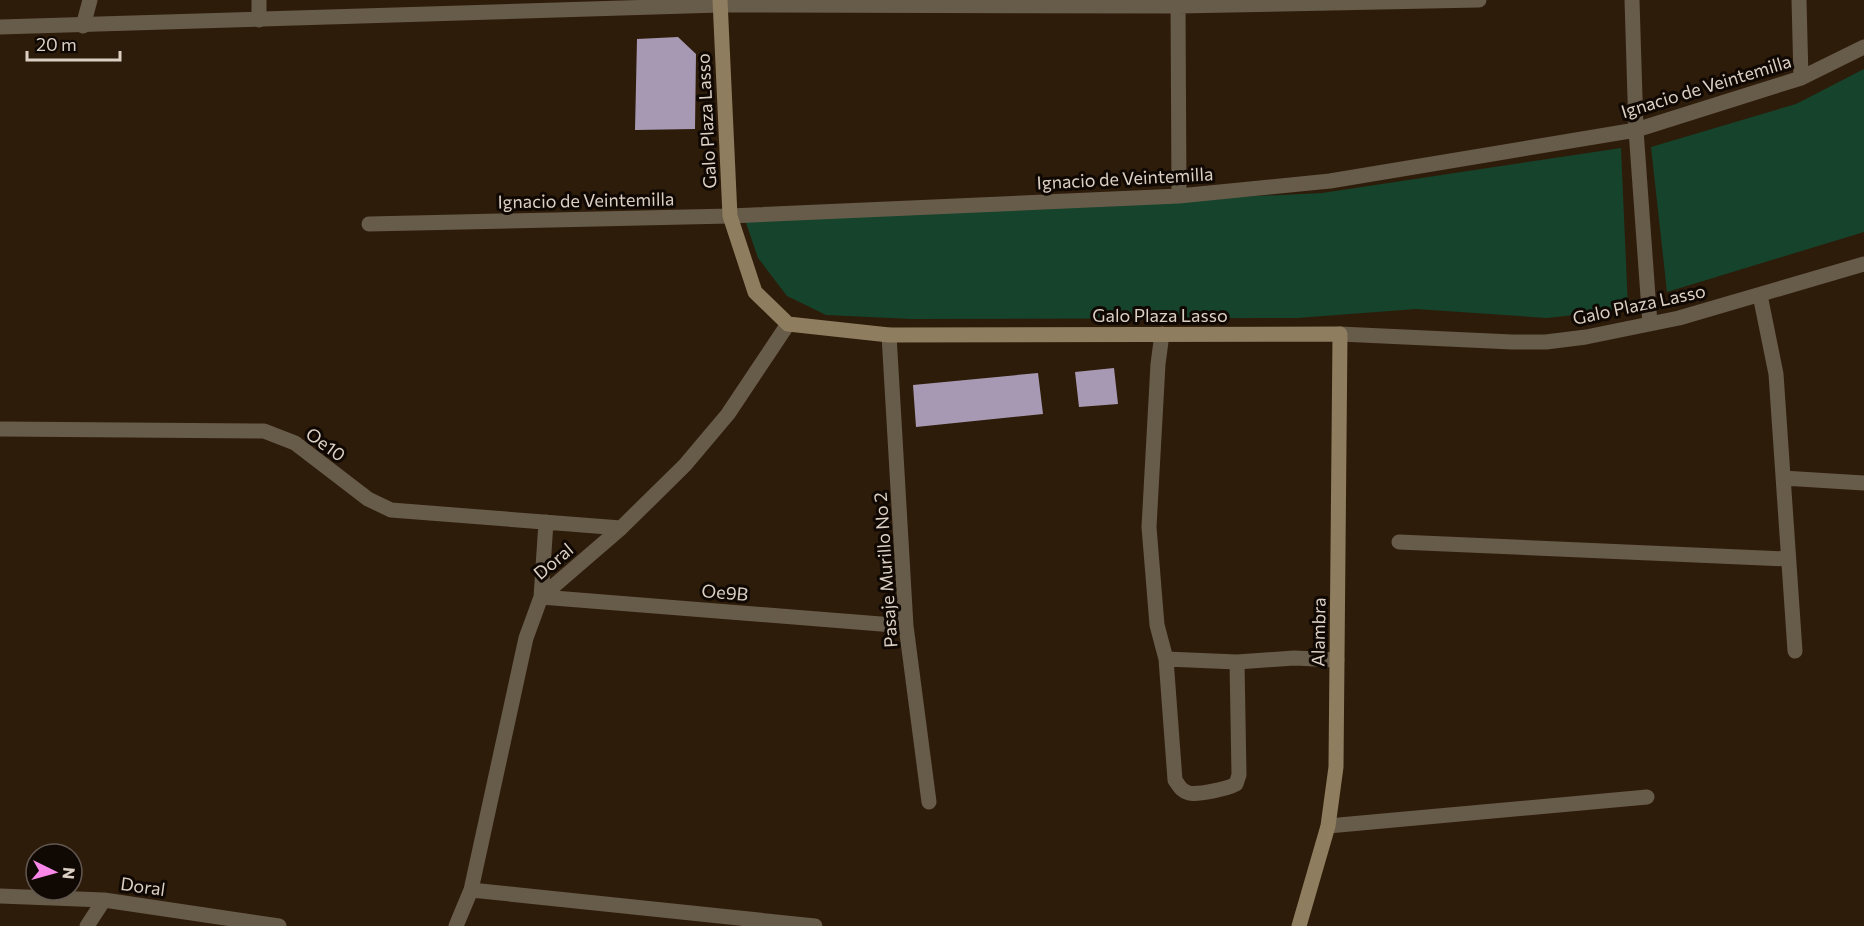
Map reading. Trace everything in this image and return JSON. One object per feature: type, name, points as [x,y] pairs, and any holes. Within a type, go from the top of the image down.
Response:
[{"type":"street","points":[[83,26],[90,0]]},
{"type":"street","points":[[259,0],[259,20]]},
{"type":"street","points":[[0,27],[720,3],[1178,3],[1479,0]]},
{"type":"street","points":[[1632,0],[1636,129],[1650,324]]},
{"type":"street","points":[[1799,0],[1801,78]]},
{"type":"street","name":"Galo Plaza Lasso","points":[[720,3],[730,216],[755,292],[788,324],[889,335],[1340,334],[1546,342],[1586,337],[1678,318],[1864,264]]},
{"type":"street","points":[[1178,3],[1179,196]]},
{"type":"street","name":"Ignacio de Veintemilla","points":[[369,224],[730,216],[1179,196],[1330,181],[1636,129],[1801,78],[1864,47]]},
{"type":"street","points":[[1760,295],[1776,374],[1795,651]]},
{"type":"street","name":"Doral","points":[[456,926],[471,890],[526,638],[540,597],[621,528],[685,465],[728,414],[788,324]]},
{"type":"street","points":[[1162,334],[1158,364],[1149,527],[1157,625],[1166,659],[1175,780],[1181,789],[1190,794],[1229,788],[1236,784],[1239,775],[1237,662]]},
{"type":"street","name":"Alambra","points":[[1299,926],[1328,826],[1336,767],[1340,334]]},
{"type":"street","name":"Pasaje Murillo No 2","points":[[889,335],[906,626],[929,802]]},
{"type":"street","name":"Oe10","points":[[0,429],[264,431],[295,443],[368,499],[391,510],[621,528]]},
{"type":"street","points":[[1783,478],[1864,483]]},
{"type":"street","points":[[540,597],[546,522]]},
{"type":"street","points":[[1399,542],[1788,559]]},
{"type":"street","name":"Oe9B","points":[[540,597],[906,626]]},
{"type":"street","points":[[1166,659],[1237,662],[1294,658],[1337,660]]},
{"type":"street","points":[[1328,826],[1647,797]]},
{"type":"street","points":[[471,890],[813,926]]},
{"type":"street","name":"Doral","points":[[0,896],[104,900],[250,924],[279,926]]},
{"type":"street","points":[[87,926],[104,900]]},
{"type":"green space","points":[[1864,69],[1864,232],[1667,292],[1651,147],[1796,104]]},
{"type":"green space","points":[[1621,148],[1628,309],[1547,318],[1416,309],[1297,318],[912,319],[826,315],[787,296],[758,258],[745,220],[1322,193]]},
{"type":"building","points":[[678,37],[696,54],[695,129],[635,130],[637,39]]},
{"type":"building","points":[[1114,368],[1118,404],[1079,407],[1075,372]]},
{"type":"building","points":[[1038,373],[1043,414],[916,427],[913,385]]}]
